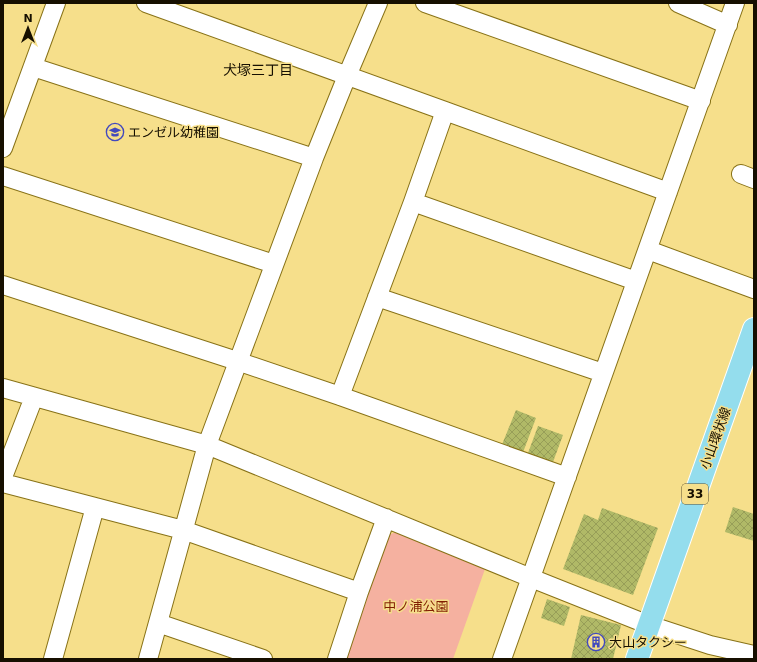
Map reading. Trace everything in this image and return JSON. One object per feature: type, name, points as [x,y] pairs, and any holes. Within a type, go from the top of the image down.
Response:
[{"type":"main road","name":"小山環状線","points":[[637,659],[754,329]]},
{"type":"street","points":[[3,148],[56,3]]},
{"type":"street","points":[[146,3],[668,192]]},
{"type":"street","points":[[148,659],[207,445],[237,361],[314,158],[378,3]]},
{"type":"street","points":[[424,3],[701,101]]},
{"type":"street","points":[[678,3],[728,25]]},
{"type":"street","points":[[502,659],[735,3]]},
{"type":"street","points":[[33,67],[314,158]]},
{"type":"street","points":[[340,396],[413,202],[445,111]]},
{"type":"street","points":[[3,176],[274,264]]},
{"type":"street","points":[[413,202],[636,281]]},
{"type":"street","points":[[648,250],[754,289]]},
{"type":"street","points":[[3,285],[340,396],[567,477]]},
{"type":"street","points":[[377,297],[603,373]]},
{"type":"street","points":[[3,388],[207,445],[649,625],[710,645],[754,655]]},
{"type":"street","points":[[3,477],[34,397]]},
{"type":"street","points":[[3,483],[183,530],[359,592]]},
{"type":"street","points":[[53,659],[95,507]]},
{"type":"street","points":[[336,659],[386,518]]},
{"type":"street","points":[[158,623],[263,659]]},
{"type":"green space","name":"中ノ浦公園","points":[[396,532],[485,569],[453,659],[343,659],[386,536]]},
{"type":"building","points":[[516,410],[536,418],[522,455],[501,447]]},
{"type":"building","points":[[538,426],[563,435],[553,462],[528,453]]},
{"type":"building","points":[[733,507],[754,514],[754,541],[725,532]]},
{"type":"building","points":[[602,508],[658,528],[633,595],[563,569],[584,514],[598,520]]},
{"type":"building","points":[[547,599],[570,607],[564,626],[541,618]]},
{"type":"building","name":"大山タクシー","points":[[581,615],[621,625],[613,659],[571,659]]},
{"type":"place","name":"エンゼル幼稚園","points":[[115,132]]},
{"type":"place","name":"大山タクシー","points":[[596,642]]},
{"type":"district","name":"犬塚三丁目","points":[[258,70]]}]
